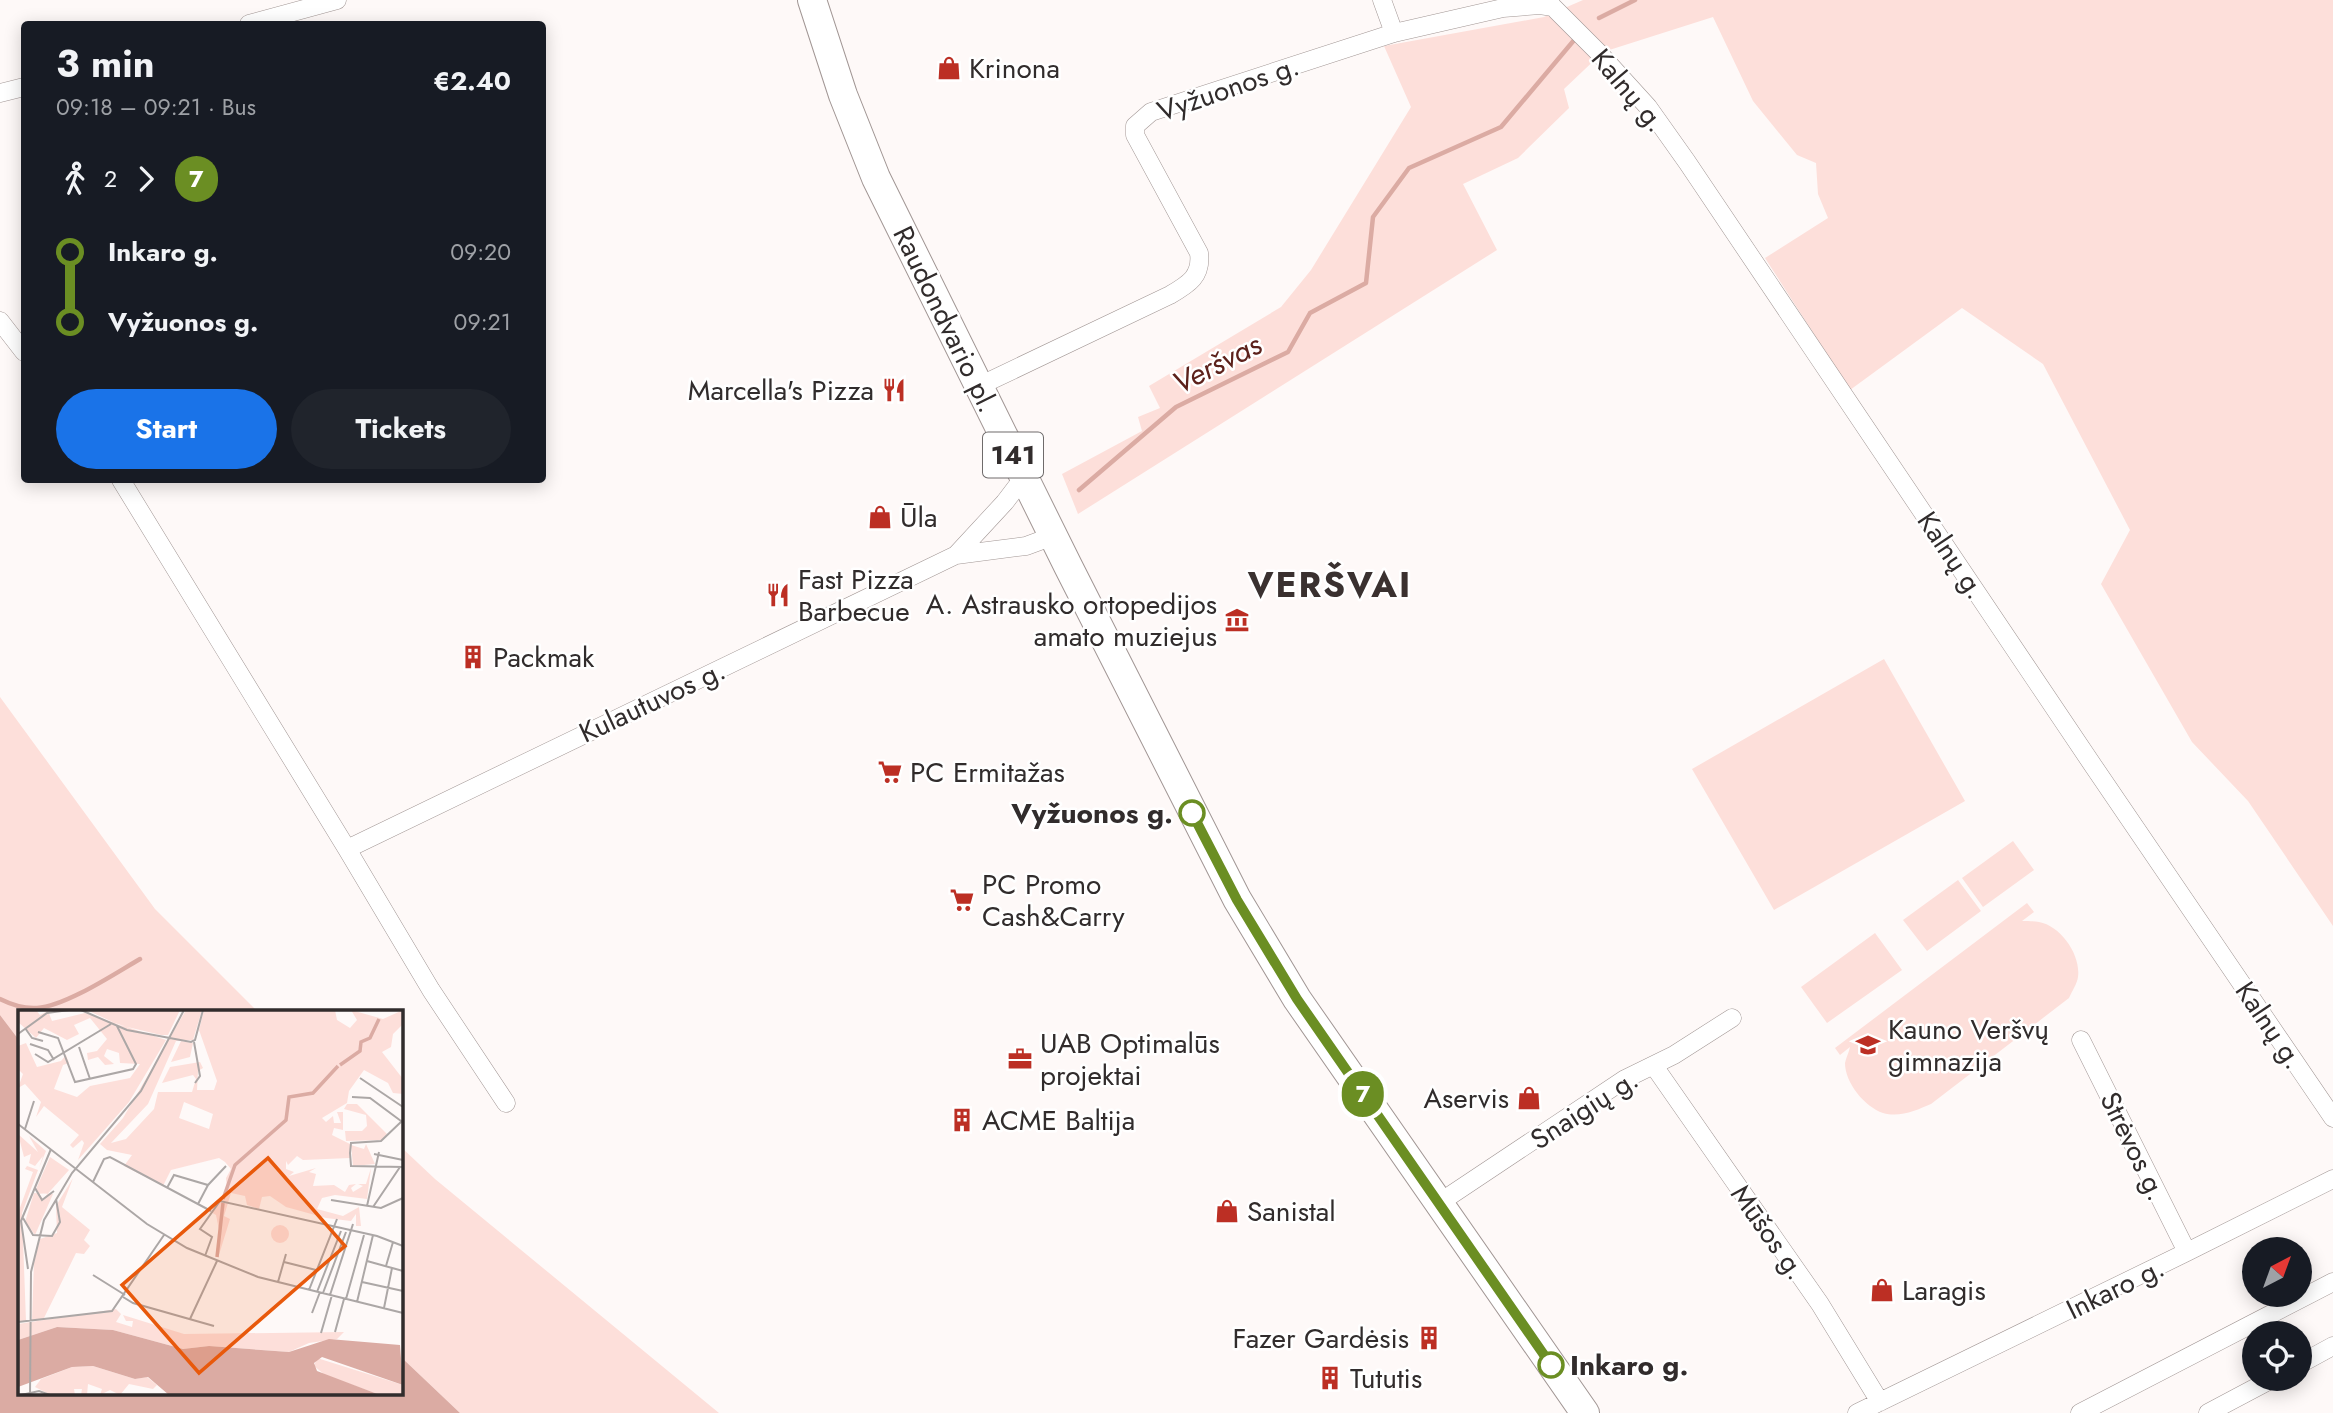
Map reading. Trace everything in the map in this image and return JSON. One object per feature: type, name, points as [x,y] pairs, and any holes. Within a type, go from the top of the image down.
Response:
[{"type":"main road","name":"Raudondvario pl.","points":[[812,0],[839,84],[876,178],[1237,900],[1297,999],[1585,1413]]},
{"type":"street","points":[[260,21],[337,0]]},
{"type":"street","points":[[1382,0],[1394,33]]},
{"type":"street","name":"Kalnų g.","points":[[1394,33],[1503,8],[1540,5],[1553,7],[1648,107],[1688,162],[2333,1118]]},
{"type":"street","name":"Vyžuonos g.","points":[[979,386],[1170,295],[1182,288],[1197,272],[1200,264],[1199,253],[1135,135],[1135,127],[1142,118],[1394,33]]},
{"type":"street","points":[[0,93],[21,88]]},
{"type":"street","points":[[0,321],[21,348]]},
{"type":"street","name":"Kulautuvos g.","points":[[956,555],[1005,502],[1024,477]]},
{"type":"street","points":[[123,483],[431,990],[506,1103]]},
{"type":"street","name":"Kulautuvos g.","points":[[347,849],[956,555],[1026,546],[1053,536]]},
{"type":"street","name":"Snaigių g.","points":[[1439,1203],[1625,1079],[1654,1066],[1732,1018]]},
{"type":"street","name":"Strėvos g.","points":[[2081,1040],[2187,1252]]},
{"type":"street","name":"Mūšos g.","points":[[1654,1066],[1821,1304],[1880,1402]]},
{"type":"street","name":"Inkaro g.","points":[[1857,1413],[2333,1179]]},
{"type":"street","points":[[2080,1413],[2333,1282]]},
{"type":"street","points":[[2312,1357],[2333,1346]]},
{"type":"street","points":[[2208,1413],[2249,1391]]},
{"type":"shaded area","points":[[1583,0],[2333,0],[2333,926],[2248,801],[2192,742],[2101,584],[2130,530],[2043,364],[1962,308],[1850,390],[1765,258],[1828,218],[1818,194],[1816,163],[1797,155],[1753,101],[1713,17],[1603,52],[1564,89],[1569,108],[1518,158],[1463,184],[1497,250],[1078,514],[1062,474],[1142,431],[1138,417],[1160,408],[1149,386],[1281,307],[1311,270],[1411,107],[1384,46],[1544,17]]},
{"type":"shaded area","points":[[1884,659],[1965,801],[1774,910],[1692,769]]},
{"type":"shaded area","points":[[0,697],[155,909],[256,1010],[18,1010],[18,1039],[0,1015]]},
{"type":"shaded area","points":[[2013,841],[2034,870],[1983,907],[1962,878]]},
{"type":"shaded area","points":[[1958,880],[1981,911],[1927,951],[1903,920]]},
{"type":"shaded area","points":[[2027,903],[2034,912],[2022,921],[2037,922],[2055,929],[2073,951],[2078,977],[2069,998],[1931,1104],[1896,1115],[1883,1113],[1869,1105],[1857,1093],[1848,1078],[1845,1063],[1850,1047],[1840,1055],[1835,1048]]},
{"type":"shaded area","points":[[1875,933],[1902,970],[1827,1023],[1801,987]]},
{"type":"shaded area","points":[[0,1015],[18,1039],[18,1396],[402,1396],[402,1358],[460,1413],[0,1413]]},
{"type":"shaded area","points":[[402,1148],[435,1179],[719,1413],[460,1413],[402,1358]]},
{"type":"waterway","name":"Veršvas","points":[[1599,18],[1635,0]]},
{"type":"waterway","name":"Veršvas","points":[[1079,490],[1176,407],[1288,352],[1310,313],[1366,283],[1373,217],[1409,168],[1501,127],[1575,39]]},
{"type":"waterway","name":"Veršvas","points":[[0,999],[27,1008],[49,1006],[90,988],[140,959]]},
{"type":"bus line","name":"7","points":[[1192,813],[1237,900],[1297,999],[1551,1365]]},
{"type":"place","name":"Krinona","points":[[949,68]]},
{"type":"place","name":"Marcella's Pizza","points":[[894,390]]},
{"type":"place","name":"Ūla","points":[[880,517]]},
{"type":"place","name":"Fast Pizza Barbecue","points":[[778,595]]},
{"type":"place","name":"A. Astrausko ortopedijos amato muziejus","points":[[1237,620]]},
{"type":"place","name":"Packmak","points":[[473,657]]},
{"type":"place","name":"PC Ermitažas","points":[[890,772]]},
{"type":"place","name":"Vyžuonos g.","points":[[1192,813]]},
{"type":"place","name":"PC Promo Cash&Carry","points":[[962,900]]},
{"type":"place","name":"Kauno Veršvų gimnazija","points":[[1868,1045]]},
{"type":"place","name":"UAB Optimalūs projektai","points":[[1020,1059]]},
{"type":"place","name":"Aservis","points":[[1529,1098]]},
{"type":"place","name":"ACME Baltija","points":[[962,1120]]},
{"type":"place","name":"Sanistal","points":[[1227,1211]]},
{"type":"place","name":"Laragis","points":[[1882,1290]]},
{"type":"place","name":"Fazer Gardėsis","points":[[1429,1338]]},
{"type":"place","name":"Inkaro g.","points":[[1551,1365]]},
{"type":"place","name":"Tututis","points":[[1330,1378]]},
{"type":"district","name":"VERŠVAI","points":[[1330,585]]}]
